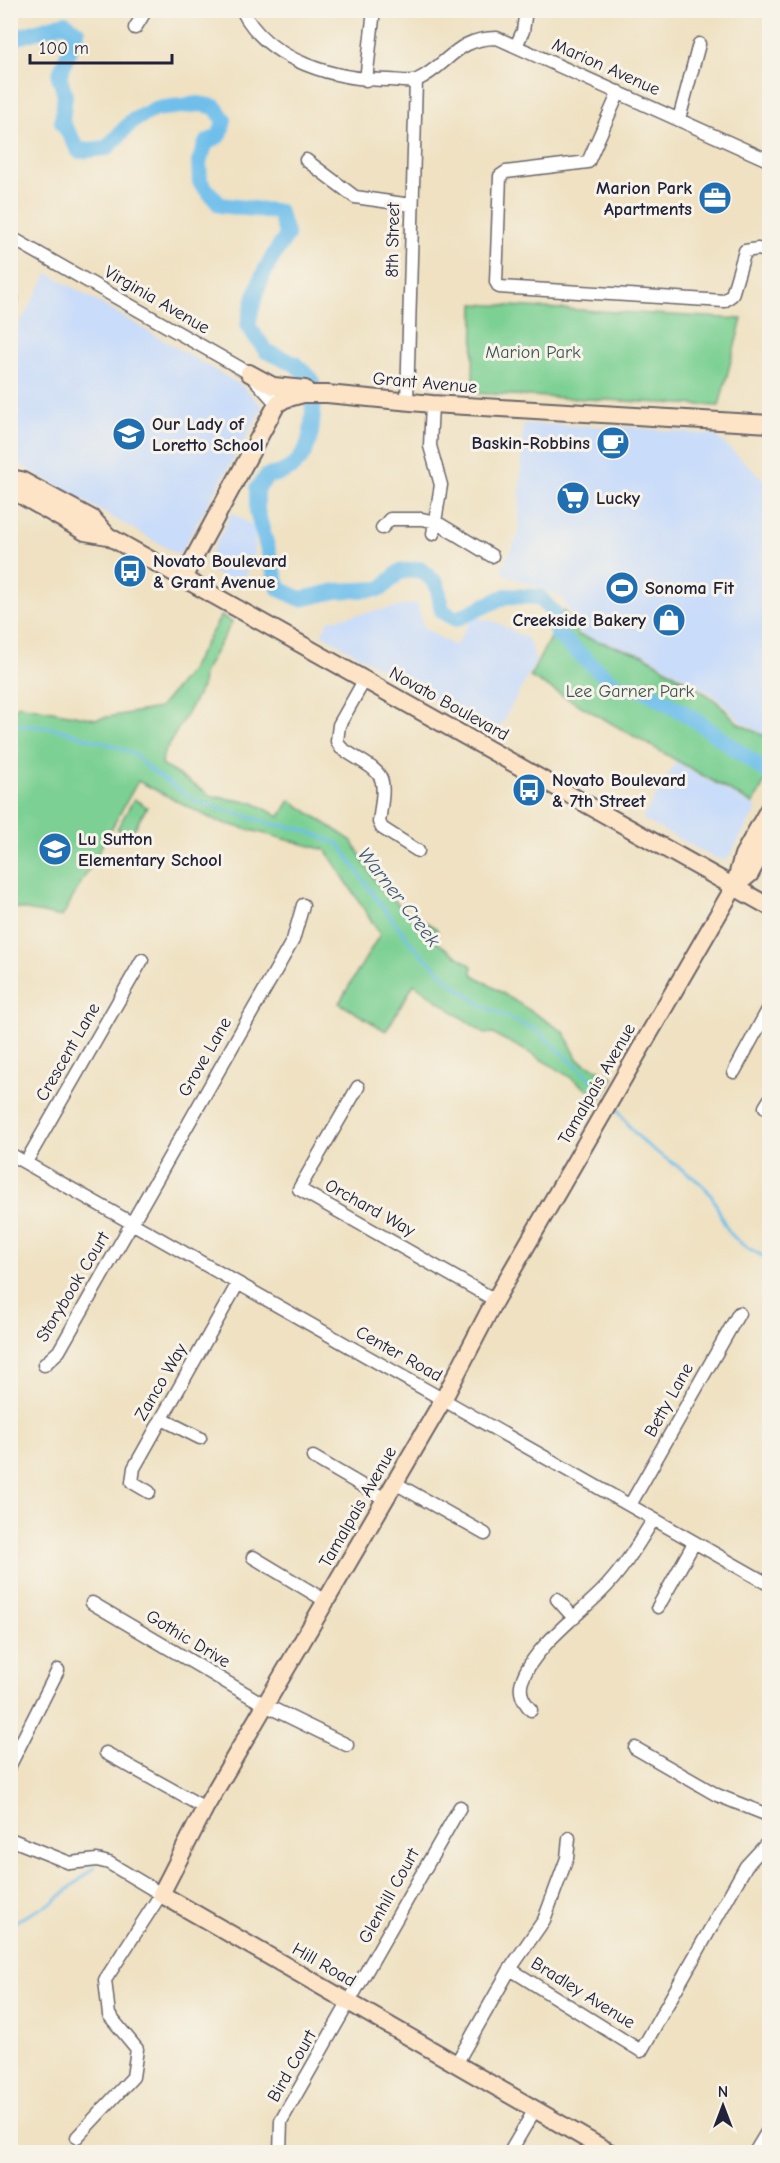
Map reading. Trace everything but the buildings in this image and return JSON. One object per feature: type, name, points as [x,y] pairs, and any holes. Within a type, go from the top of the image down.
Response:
[{"type":"street","points":[[135,28],[146,10]]},
{"type":"street","points":[[242,10],[247,21],[270,45],[315,69],[366,80],[416,80]]},
{"type":"street","points":[[366,80],[374,10]]},
{"type":"street","points":[[516,46],[523,31],[526,10]]},
{"type":"street","name":"Marion Avenue","points":[[416,80],[478,38],[497,38],[770,161]]},
{"type":"street","points":[[679,119],[699,44]]},
{"type":"street","name":"8th Street","points":[[407,401],[416,80]]},
{"type":"street","points":[[619,92],[588,162],[506,172],[500,176],[496,282],[499,287],[724,301],[732,295],[745,251],[758,249],[770,252]]},
{"type":"street","points":[[306,160],[355,197],[411,205]]},
{"type":"street","name":"Virginia Avenue","points":[[10,237],[249,373],[278,404]]},
{"type":"street","name":"Grant Avenue","points":[[249,373],[273,386],[327,394],[432,404],[770,424]]},
{"type":"street","points":[[183,578],[278,404],[306,391]]},
{"type":"street","points":[[432,404],[430,446],[441,485],[434,528]]},
{"type":"street","name":"Novato Boulevard","points":[[10,478],[21,480],[93,519],[108,536],[770,908]]},
{"type":"street","name":"Novato Boulevard","points":[[10,489],[85,532],[108,536]]},
{"type":"street","points":[[382,528],[390,519],[422,519],[434,528],[492,556]]},
{"type":"street","points":[[365,679],[339,725],[337,741],[341,748],[379,773],[384,781],[379,822],[382,828],[418,851]]},
{"type":"street","points":[[734,887],[742,855],[770,807]]},
{"type":"street","points":[[734,887],[750,874],[770,837]]},
{"type":"street","name":"Tamalpais Avenue","points":[[77,2137],[133,2077],[137,2049],[109,2015],[105,1980],[161,1894],[205,1808],[443,1400],[495,1300],[734,887]]},
{"type":"street","name":"Grove Lane","points":[[131,1224],[293,940],[303,905]]},
{"type":"street","name":"Crescent Lane","points":[[26,1162],[142,960]]},
{"type":"street","points":[[734,1072],[770,1006]]},
{"type":"street","name":"Orchard Way","points":[[358,1086],[299,1189],[495,1300]]},
{"type":"street","name":"Center Road","points":[[10,1154],[237,1285],[770,1585]]},
{"type":"street","name":"Storybook Court","points":[[44,1365],[59,1352],[131,1224]]},
{"type":"street","name":"Zanco Way","points":[[149,1492],[132,1482],[134,1468],[237,1285]]},
{"type":"street","name":"Betty Lane","points":[[630,1505],[739,1313]]},
{"type":"street","points":[[162,1419],[200,1438]]},
{"type":"street","points":[[313,1457],[385,1499]]},
{"type":"street","points":[[395,1483],[485,1534]]},
{"type":"street","points":[[531,1710],[522,1701],[520,1684],[530,1663],[627,1561],[653,1520]]},
{"type":"street","points":[[658,1607],[694,1544]]},
{"type":"street","points":[[253,1557],[326,1601]]},
{"type":"street","points":[[557,1599],[574,1618]]},
{"type":"street","name":"Gothic Drive","points":[[92,1603],[265,1705],[347,1745]]},
{"type":"street","points":[[10,1765],[58,1670]]},
{"type":"street","points":[[635,1748],[717,1795],[770,1816]]},
{"type":"street","points":[[106,1753],[205,1808]]},
{"type":"street","name":"Glenhill Court","points":[[350,2002],[460,1807]]},
{"type":"street","points":[[510,1969],[544,1920],[567,1858],[569,1838]]},
{"type":"street","name":"Hill Road","points":[[10,1839],[70,1863],[97,1860],[109,1863],[534,2111],[609,2152]]},
{"type":"street","name":"Bradley Avenue","points":[[456,2064],[510,1969],[641,2051],[746,1866],[770,1840]]},
{"type":"street","name":"Bird Court","points":[[280,2152],[282,2121],[350,2002]]},
{"type":"street","points":[[510,2152],[534,2111]]},
{"type":"street","points":[[755,2152],[770,2127]]},
{"type":"shaded area","name":"Our Lady of Loretto School","points":[[48,273],[241,385],[263,407],[179,555],[11,460],[11,339]]},
{"type":"shaded area","points":[[523,424],[625,427],[715,435],[769,484],[769,737],[741,722],[716,697],[645,654],[579,634],[578,627],[561,597],[504,574],[501,569],[518,536]]},
{"type":"shaded area","points":[[232,512],[256,528],[253,561],[240,587],[208,570],[205,565]]},
{"type":"shaded area","points":[[417,603],[424,628],[455,646],[473,617],[496,622],[528,639],[536,661],[496,735],[321,634],[329,620]]},
{"type":"shaded area","points":[[676,762],[757,808],[729,857],[725,860],[716,859],[642,819]]},
{"type":"green space","name":"Marion Park","points":[[474,304],[742,319],[719,406],[473,393]]},
{"type":"green space","name":"Lee Garner Park","points":[[564,610],[578,635],[644,655],[714,699],[739,724],[769,738],[769,774],[753,804],[530,677]]},
{"type":"green space","points":[[221,616],[232,622],[203,674],[202,687],[163,755],[162,765],[212,796],[254,803],[280,817],[290,800],[352,841],[376,882],[402,908],[437,929],[438,943],[472,966],[472,974],[564,1032],[578,1060],[613,1077],[600,1099],[534,1055],[491,1033],[485,1034],[414,984],[386,1031],[339,1003],[380,934],[326,850],[216,821],[138,781],[62,917],[11,907],[11,711],[19,705],[96,719],[159,708],[189,672]]},
{"type":"green space","points":[[134,799],[147,807],[130,836],[117,829]]},
{"type":"waterway","points":[[10,36],[14,38],[65,23],[77,32],[59,76],[65,95],[62,122],[79,151],[107,148],[132,121],[155,109],[199,104],[215,107],[224,120],[220,135],[206,143],[199,162],[200,182],[220,205],[279,212],[287,236],[262,278],[248,326],[266,351],[295,364],[312,380],[313,411],[309,441],[304,454],[283,472],[267,476],[257,489],[257,511],[279,589],[301,599],[336,591],[381,589],[399,572],[420,569],[437,584],[442,611],[456,619],[506,596],[539,597],[554,613],[558,635],[616,686],[643,689],[697,721],[770,774]]},
{"type":"waterway","name":"Warner Creek","points":[[10,724],[53,728],[118,747],[134,754],[148,768],[195,801],[276,825],[298,828],[339,844],[375,897],[413,946],[451,982],[483,1006],[538,1031],[605,1092]]},
{"type":"waterway","name":"Warner Creek","points":[[616,1106],[645,1143],[706,1188],[732,1235],[770,1260]]},
{"type":"waterway","points":[[10,1924],[53,1902],[95,1867]]},
{"type":"place","name":"Marion Park Apartments","points":[[715,198]]},
{"type":"place","name":"Our Lady of Loretto School","points":[[129,434]]},
{"type":"place","name":"Baskin-Robbins","points":[[613,443]]},
{"type":"place","name":"Lucky","points":[[573,498]]},
{"type":"place","name":"Novato Boulevard & Grant Avenue","points":[[130,571]]},
{"type":"place","name":"Sonoma Fit","points":[[622,588]]},
{"type":"place","name":"Creekside Bakery","points":[[669,620]]},
{"type":"place","name":"Novato Boulevard & 7th Street","points":[[529,790]]},
{"type":"place","name":"Lu Sutton Elementary School","points":[[55,849]]}]
